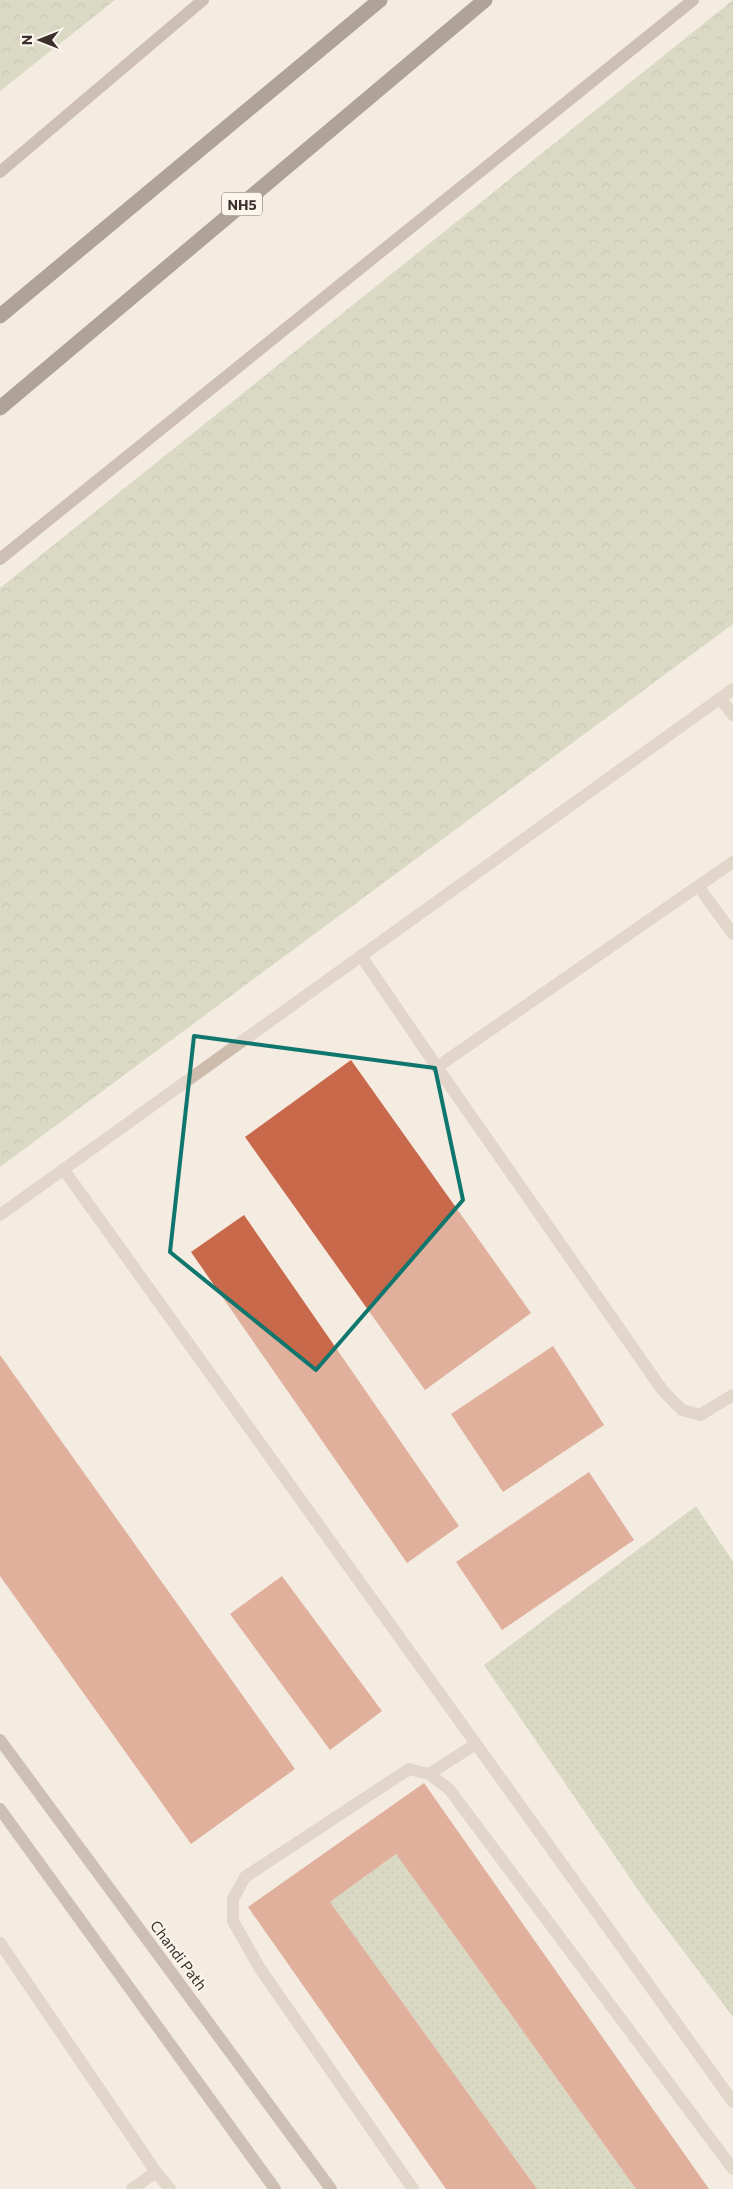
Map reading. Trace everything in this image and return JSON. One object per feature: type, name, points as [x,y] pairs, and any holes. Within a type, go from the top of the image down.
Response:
[{"type":"highway","points":[[0,316],[380,0]]},
{"type":"highway","name":"NH5","points":[[0,408],[485,0]]},
{"type":"street","points":[[0,172],[203,0]]},
{"type":"street","points":[[0,559],[693,0]]},
{"type":"street","points":[[0,1215],[733,689]]},
{"type":"street","points":[[720,698],[733,715]]},
{"type":"street","points":[[437,1067],[733,862]]},
{"type":"street","points":[[698,886],[733,934]]},
{"type":"street","points":[[361,956],[663,1391],[682,1410],[700,1415],[733,1394]]},
{"type":"street","points":[[64,1170],[733,2102]]},
{"type":"street","name":"Chandi Path","points":[[0,1740],[331,2189]]},
{"type":"street","points":[[429,1774],[476,1744]]},
{"type":"street","points":[[413,2189],[259,1967],[232,1920],[232,1899],[245,1877],[409,1769],[429,1774],[449,1788],[733,2169]]},
{"type":"street","points":[[0,1809],[275,2189]]},
{"type":"street","points":[[0,1943],[156,2172],[170,2189]]},
{"type":"street","points":[[132,2189],[156,2172]]},
{"type":"highlighted area","points":[[194,1036],[435,1068],[463,1200],[316,1370],[170,1252]]},
{"type":"green space","points":[[0,0],[115,0],[0,91]]},
{"type":"green space","points":[[733,0],[733,624],[0,1167],[0,588]]},
{"type":"green space","points":[[696,1506],[733,1562],[733,2017],[645,1900],[484,1665]]},
{"type":"green space","points":[[396,1854],[636,2189],[537,2189],[330,1902]]},
{"type":"building","points":[[351,1060],[531,1313],[425,1390],[245,1137]]},
{"type":"building","points":[[244,1215],[459,1526],[407,1563],[191,1252]]},
{"type":"building","points":[[553,1346],[604,1425],[503,1492],[451,1414]]},
{"type":"building","points":[[0,1355],[295,1769],[191,1844],[0,1576]]},
{"type":"building","points":[[589,1472],[634,1540],[502,1630],[456,1562]]},
{"type":"building","points":[[282,1576],[382,1711],[330,1750],[230,1614]]},
{"type":"building","points":[[424,1783],[709,2189],[636,2189],[396,1854],[330,1902],[537,2189],[446,2189],[248,1907]]}]
